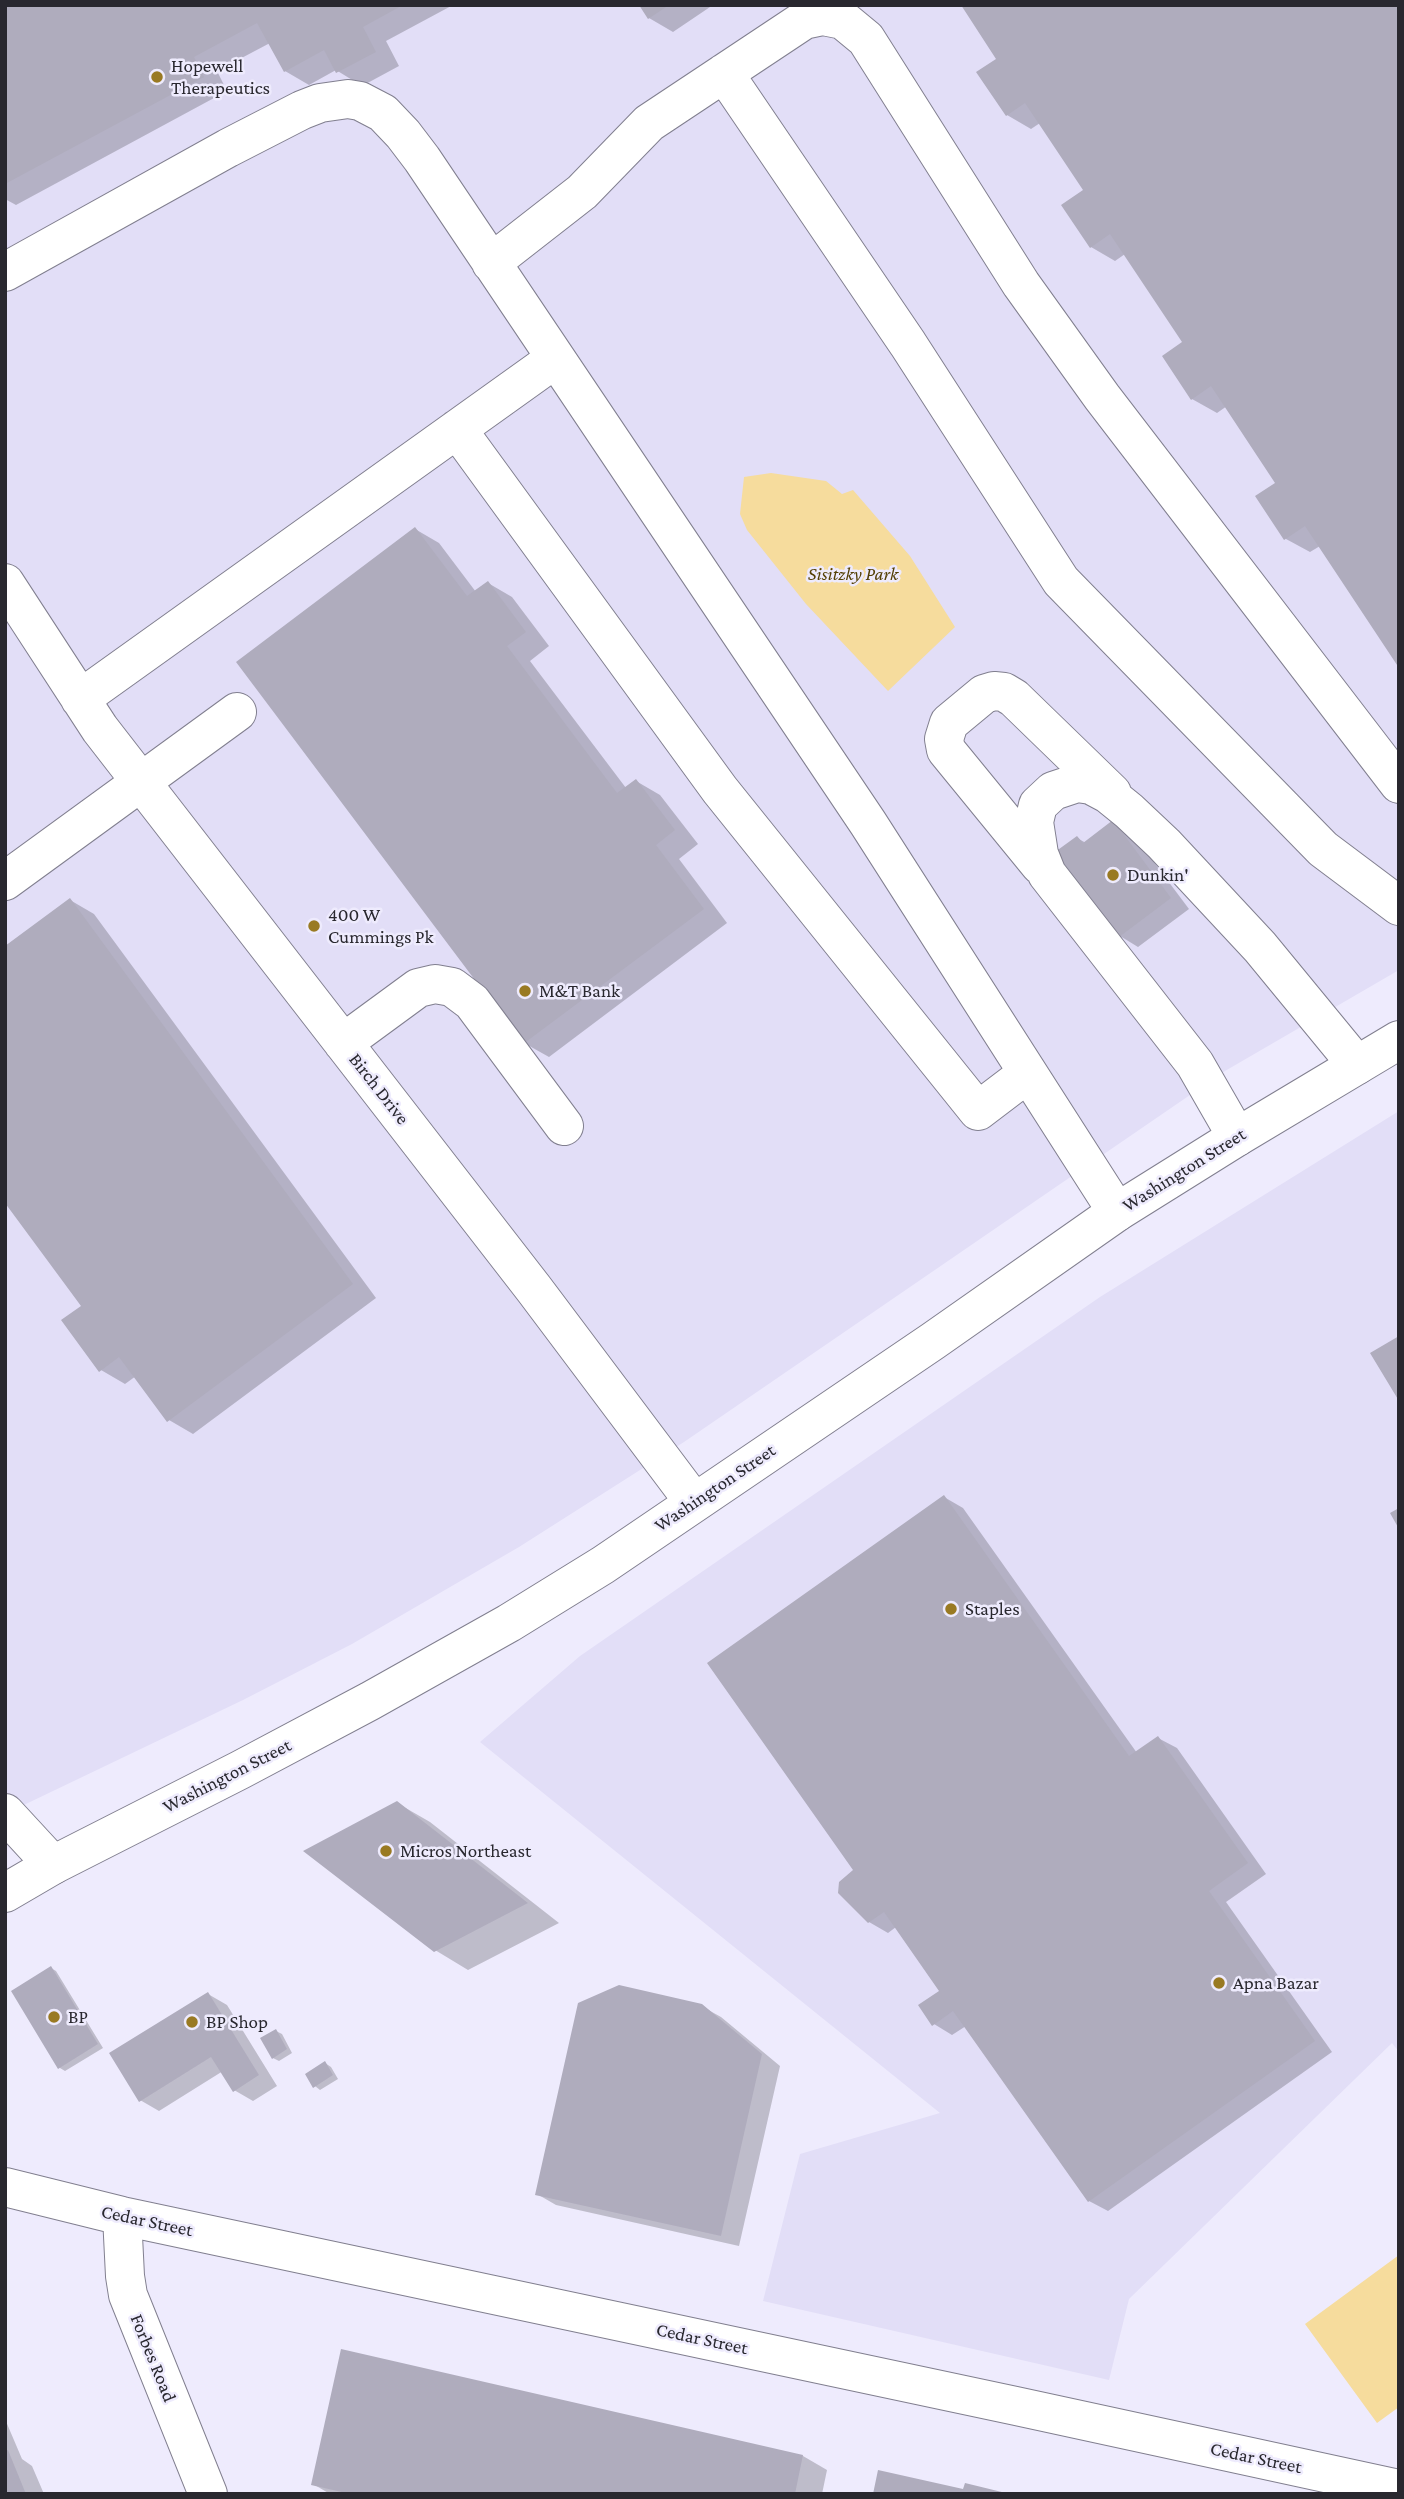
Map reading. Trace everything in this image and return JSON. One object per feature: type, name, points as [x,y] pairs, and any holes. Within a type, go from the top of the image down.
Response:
[{"type":"street","points":[[491,263],[582,192],[649,123],[795,25],[814,17],[843,20],[859,32],[1021,284],[1102,397],[1399,784]]},
{"type":"street","points":[[724,72],[908,344],[1061,581],[1322,849],[1399,906]]},
{"type":"street","points":[[5,272],[228,148],[320,103],[348,99],[360,101],[374,107],[398,127],[868,823],[1117,1212]]},
{"type":"street","points":[[73,687],[457,429],[555,359]]},
{"type":"street","points":[[457,429],[720,790],[978,1111],[1028,1073]]},
{"type":"street","name":"Birch Drive","points":[[5,583],[100,729],[534,1289],[694,1502]]},
{"type":"street","points":[[1053,881],[950,755],[944,744],[949,723],[989,692],[1004,692],[1014,698],[1164,844],[1260,947],[1357,1065]]},
{"type":"street","points":[[5,881],[237,712]]},
{"type":"street","points":[[1164,844],[1101,789],[1084,783],[1063,786],[1045,797],[1038,805],[1034,822],[1039,854],[1047,873],[1195,1064],[1237,1137]]},
{"type":"street","points":[[343,1043],[418,988],[435,984],[452,987],[472,1002],[564,1126]]},
{"type":"street","name":"Washington Street","points":[[5,1893],[53,1865],[240,1770],[443,1661],[603,1564],[933,1341],[1117,1212],[1399,1040]]},
{"type":"street","points":[[5,1813],[53,1865],[5,1881]]},
{"type":"street","name":"Cedar Street","points":[[5,2187],[122,2216],[1399,2489]]},
{"type":"street","name":"Forbes Road","points":[[122,2216],[128,2295],[208,2494]]},
{"type":"shaded area","points":[[5,5],[1399,5],[1399,970],[1225,1071],[684,1442],[519,1547],[352,1644],[243,1700],[5,1814]]},
{"type":"shaded area","points":[[1399,1111],[1399,2052],[1392,2043],[1129,2299],[1109,2380],[763,2301],[800,2154],[940,2113],[480,1742],[580,1656],[1100,1297]]},
{"type":"green space","name":"Sisitzky Park","points":[[771,473],[826,481],[842,494],[853,490],[910,556],[955,627],[888,691],[806,604],[747,530],[740,514],[744,477]]},
{"type":"green space","points":[[1399,2255],[1399,2407],[1377,2423],[1305,2324]]},
{"type":"building","points":[[5,5],[403,5],[363,27],[376,52],[336,73],[324,50],[284,72],[257,23],[194,57],[204,77],[5,184]]},
{"type":"building","points":[[639,5],[669,5],[648,19]]},
{"type":"building","points":[[961,5],[1399,5],[1399,668],[1305,526],[1284,540],[1255,496],[1275,483],[1211,386],[1191,400],[1162,356],[1182,342],[1110,234],[1090,248],[1061,205],[1083,190],[1025,103],[1006,116],[976,72],[996,59]]},
{"type":"building","points":[[415,527],[467,596],[488,581],[526,632],[507,646],[617,793],[636,779],[675,830],[656,845],[704,909],[523,1044],[236,662]]},
{"type":"building","name":"Dunkin'","points":[[1113,820],[1171,898],[1119,937],[1055,852],[1077,836],[1083,843]]},
{"type":"building","points":[[70,898],[353,1284],[167,1422],[119,1357],[99,1372],[61,1320],[81,1306],[5,1203],[5,946]]},
{"type":"building","points":[[1399,1336],[1399,1401],[1370,1353]]},
{"type":"building","points":[[944,1495],[1129,1756],[1158,1736],[1248,1863],[1209,1891],[1315,2041],[1088,2202],[953,2011],[932,2026],[918,2005],[939,1991],[884,1912],[868,1923],[838,1893],[839,1882],[853,1870],[707,1663]]},
{"type":"building","points":[[1399,1508],[1399,1529],[1390,1513]]},
{"type":"building","points":[[397,1801],[528,1903],[434,1952],[303,1851]]},
{"type":"building","name":"BP","points":[[51,1966],[98,2044],[58,2069],[11,1991]]},
{"type":"building","points":[[619,1985],[702,2004],[762,2054],[721,2236],[535,2195],[578,2003]]},
{"type":"building","name":"BP Shop","points":[[208,1992],[259,2075],[233,2092],[211,2057],[139,2102],[109,2053]]},
{"type":"building","points":[[276,2029],[287,2049],[272,2059],[260,2038]]},
{"type":"building","points":[[325,2061],[333,2075],[313,2088],[305,2074]]},
{"type":"building","points":[[341,2349],[803,2455],[795,2494],[350,2494],[311,2485]]},
{"type":"building","points":[[8,2450],[26,2494],[5,2494],[5,2451]]},
{"type":"building","points":[[878,2470],[963,2489],[965,2483],[1010,2494],[873,2494]]},
{"type":"place","name":"Hopewell Therapeutics","points":[[157,77]]},
{"type":"place","name":"Dunkin'","points":[[1113,875]]},
{"type":"place","name":"400 W Cummings Pk","points":[[314,926]]},
{"type":"place","name":"M&T Bank","points":[[525,991]]},
{"type":"place","name":"Staples","points":[[951,1609]]},
{"type":"place","name":"Micros Northeast","points":[[386,1851]]},
{"type":"place","name":"Apna Bazar","points":[[1219,1983]]},
{"type":"place","name":"BP","points":[[54,2017]]},
{"type":"place","name":"BP Shop","points":[[192,2022]]}]
